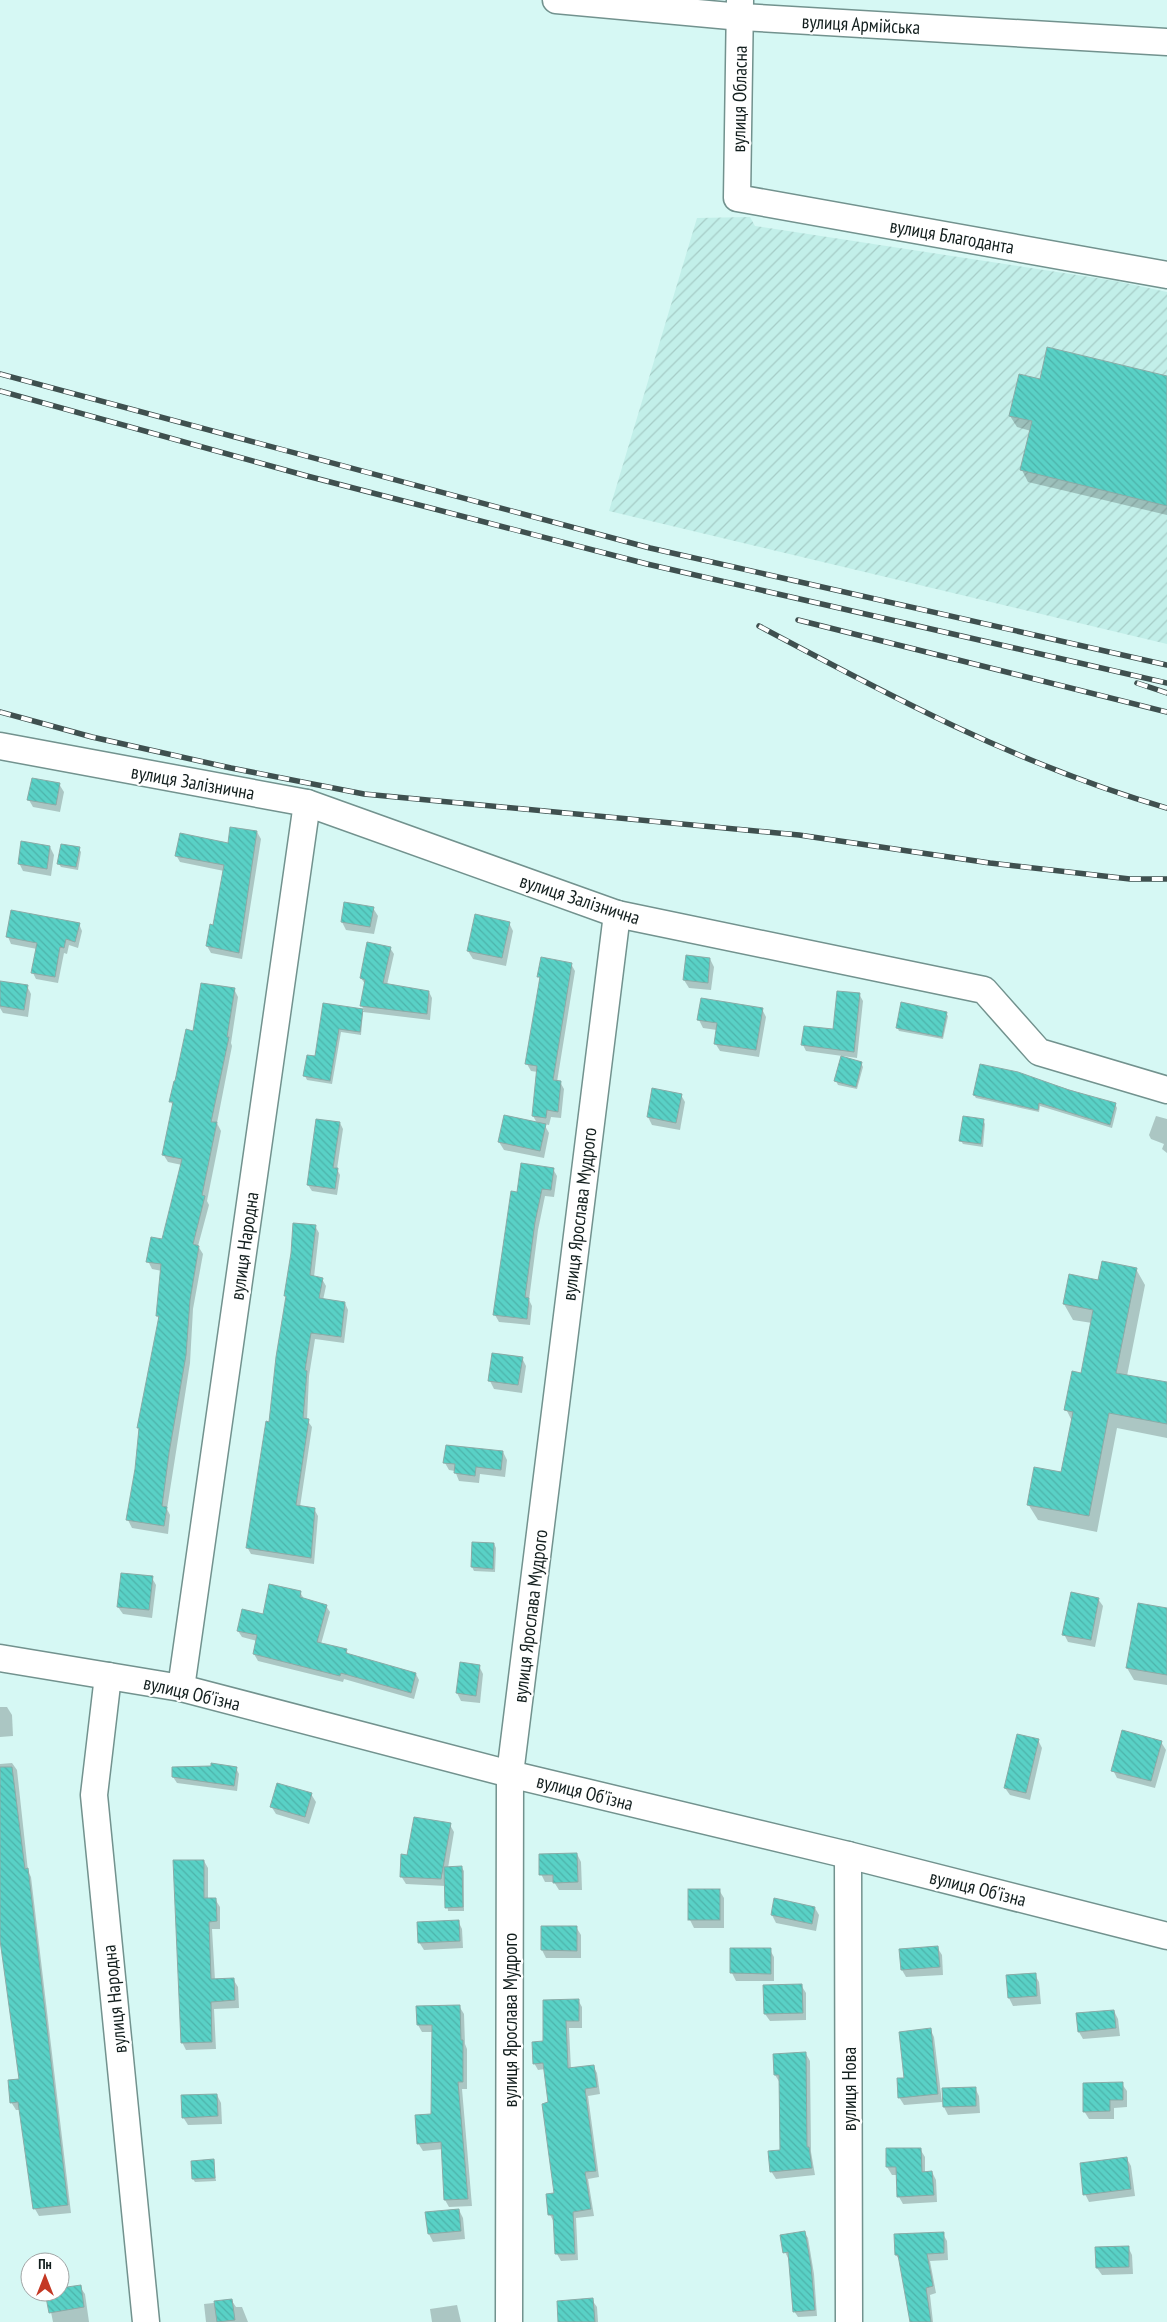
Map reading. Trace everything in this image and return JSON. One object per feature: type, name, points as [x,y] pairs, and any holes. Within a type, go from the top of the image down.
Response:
[{"type":"street","name":"вулиця Армійська","points":[[556,0],[740,8],[1167,42]]},
{"type":"street","name":"вулиця Обласна","points":[[737,198],[740,8]]},
{"type":"street","name":"вулиця Благоданта","points":[[737,198],[1167,275]]},
{"type":"street","name":"вулиця Залізнична","points":[[0,746],[308,803],[617,914],[984,990],[1039,1052],[1167,1090]]},
{"type":"street","name":"вулиця Народна","points":[[181,1688],[308,803]]},
{"type":"street","name":"вулиця Ярослава Мудрого","points":[[509,2322],[510,1774],[617,914]]},
{"type":"street","name":"вулиця Об'їзна","points":[[0,1658],[181,1688],[510,1774],[848,1855],[1167,1936]]},
{"type":"street","name":"вулиця Народна","points":[[108,1676],[94,1795],[146,2322]]},
{"type":"street","name":"вулиця Нова","points":[[848,1855],[849,2322]]},
{"type":"shaded area","points":[[750,217],[755,226],[1116,281],[1167,292],[1167,644],[609,511],[697,218]]},
{"type":"building","points":[[1047,347],[1167,376],[1167,506],[1020,470],[1032,421],[1009,416],[1019,374],[1040,379]]},
{"type":"building","points":[[32,778],[60,783],[56,805],[27,800]]},
{"type":"building","points":[[230,827],[257,831],[239,953],[206,946],[210,924],[213,925],[224,865],[175,856],[180,833],[228,843]]},
{"type":"building","points":[[21,841],[50,846],[47,869],[18,864]]},
{"type":"building","points":[[61,844],[80,847],[76,867],[57,864]]},
{"type":"building","points":[[344,902],[374,907],[370,927],[341,922]]},
{"type":"building","points":[[11,910],[80,923],[75,942],[66,939],[64,948],[60,947],[55,977],[31,973],[37,943],[6,937]]},
{"type":"building","points":[[475,914],[510,922],[502,958],[467,951]]},
{"type":"building","points":[[367,942],[391,947],[383,983],[429,991],[427,1014],[360,1006],[365,980],[360,978]]},
{"type":"building","points":[[686,955],[710,958],[708,983],[683,980]]},
{"type":"building","points":[[541,957],[572,963],[553,1080],[561,1081],[558,1112],[547,1110],[546,1118],[532,1116],[537,1066],[525,1064],[540,977],[537,977]]},
{"type":"building","points":[[0,981],[28,985],[24,1010],[0,1006]]},
{"type":"building","points":[[201,983],[235,988],[227,1037],[229,1037],[211,1122],[217,1122],[202,1195],[205,1196],[193,1244],[199,1246],[190,1300],[186,1355],[162,1506],[167,1507],[164,1526],[126,1520],[135,1469],[139,1428],[137,1428],[159,1316],[156,1316],[161,1264],[146,1262],[151,1237],[162,1239],[182,1159],[162,1155],[173,1102],[169,1102],[186,1029],[193,1031]]},
{"type":"building","points":[[837,991],[860,993],[854,1052],[801,1045],[804,1026],[833,1029]]},
{"type":"building","points":[[701,998],[763,1008],[756,1050],[714,1044],[717,1023],[697,1020]]},
{"type":"building","points":[[901,1002],[947,1012],[942,1037],[896,1028]]},
{"type":"building","points":[[323,1003],[363,1009],[360,1032],[339,1029],[330,1081],[303,1076],[307,1055],[315,1056]]},
{"type":"building","points":[[841,1056],[862,1062],[856,1087],[834,1081]]},
{"type":"building","points":[[980,1064],[1018,1072],[1069,1090],[1116,1103],[1110,1125],[1039,1103],[1038,1110],[973,1095]]},
{"type":"building","points":[[652,1088],[682,1094],[676,1123],[647,1117]]},
{"type":"building","points":[[504,1115],[546,1124],[540,1151],[498,1142]]},
{"type":"building","points":[[963,1116],[984,1119],[981,1144],[959,1141]]},
{"type":"building","points":[[316,1119],[340,1122],[333,1168],[338,1168],[335,1189],[307,1185]]},
{"type":"building","points":[[521,1163],[554,1168],[551,1190],[542,1189],[535,1222],[525,1297],[529,1298],[527,1319],[493,1315],[511,1191],[517,1192]]},
{"type":"building","points":[[293,1223],[316,1225],[310,1275],[323,1278],[319,1298],[345,1302],[341,1337],[311,1333],[305,1370],[307,1371],[303,1418],[309,1419],[296,1505],[315,1508],[311,1558],[246,1548],[266,1421],[269,1422],[276,1357],[286,1296],[284,1296],[291,1253]]},
{"type":"building","points":[[1102,1261],[1137,1268],[1116,1373],[1167,1382],[1167,1424],[1109,1413],[1089,1516],[1027,1505],[1034,1467],[1061,1472],[1073,1412],[1064,1410],[1072,1371],[1081,1373],[1093,1310],[1063,1304],[1069,1274],[1098,1280]]},
{"type":"building","points":[[492,1353],[523,1357],[518,1385],[488,1381]]},
{"type":"building","points":[[446,1445],[503,1451],[501,1470],[476,1467],[475,1476],[454,1473],[455,1464],[443,1463]]},
{"type":"building","points":[[472,1542],[494,1543],[493,1569],[471,1567]]},
{"type":"building","points":[[121,1573],[153,1576],[149,1610],[117,1607]]},
{"type":"building","points":[[269,1584],[301,1591],[300,1597],[327,1605],[317,1642],[347,1649],[346,1653],[416,1673],[411,1693],[341,1673],[340,1676],[253,1654],[257,1635],[237,1631],[242,1609],[263,1614]]},
{"type":"building","points":[[1071,1592],[1099,1598],[1091,1640],[1062,1635]]},
{"type":"building","points":[[1138,1603],[1167,1608],[1167,1675],[1126,1668]]},
{"type":"building","points":[[460,1662],[480,1665],[476,1696],[456,1693]]},
{"type":"building","points":[[1122,1730],[1162,1741],[1151,1781],[1111,1771]]},
{"type":"building","points":[[1017,1734],[1039,1739],[1026,1793],[1004,1788]]},
{"type":"building","points":[[211,1763],[237,1767],[234,1786],[172,1777],[172,1767],[211,1766]]},
{"type":"building","points":[[0,1767],[12,1767],[25,1869],[28,1868],[68,2205],[33,2209],[18,2102],[10,2103],[8,2080],[19,2079],[0,1940]]},
{"type":"building","points":[[277,1783],[312,1793],[305,1817],[270,1807]]},
{"type":"building","points":[[414,1817],[451,1823],[441,1879],[400,1877],[401,1854],[407,1855]]},
{"type":"building","points":[[577,1853],[578,1882],[553,1883],[553,1875],[539,1875],[539,1854]]},
{"type":"building","points":[[173,1860],[204,1860],[204,1898],[216,1898],[217,1921],[209,1922],[211,1979],[234,1978],[235,2000],[211,2002],[212,2042],[181,2043]]},
{"type":"building","points":[[462,1866],[463,1907],[445,1908],[444,1867]]},
{"type":"building","points":[[688,1889],[720,1889],[720,1920],[688,1920]]},
{"type":"building","points":[[774,1898],[815,1907],[812,1924],[771,1915]]},
{"type":"building","points":[[459,1920],[460,1941],[418,1943],[417,1922]]},
{"type":"building","points":[[541,1926],[577,1926],[577,1951],[541,1950]]},
{"type":"building","points":[[938,1946],[940,1967],[901,1970],[899,1949]]},
{"type":"building","points":[[730,1948],[771,1948],[771,1974],[730,1973]]},
{"type":"building","points":[[1036,1973],[1037,1996],[1008,1998],[1006,1975]]},
{"type":"building","points":[[802,1984],[803,2013],[764,2014],[763,1985]]},
{"type":"building","points":[[579,1999],[579,2021],[566,2021],[568,2068],[594,2065],[597,2087],[585,2089],[596,2171],[585,2172],[591,2209],[573,2212],[575,2254],[555,2254],[553,2215],[548,2215],[546,2194],[554,2193],[542,2104],[548,2102],[543,2063],[533,2064],[532,2042],[543,2041],[543,2000]]},
{"type":"building","points":[[460,2005],[461,2040],[463,2040],[463,2082],[458,2082],[468,2199],[444,2200],[441,2142],[417,2144],[415,2115],[431,2114],[432,2025],[417,2025],[416,2006]]},
{"type":"building","points":[[1114,2010],[1116,2028],[1078,2032],[1076,2013]]},
{"type":"building","points":[[931,2028],[938,2094],[898,2098],[897,2078],[904,2078],[899,2032]]},
{"type":"building","points":[[806,2052],[807,2147],[809,2147],[812,2168],[770,2172],[768,2151],[780,2150],[779,2075],[774,2075],[773,2054]]},
{"type":"building","points":[[1123,2082],[1123,2100],[1110,2100],[1110,2111],[1083,2112],[1083,2083]]},
{"type":"building","points":[[976,2087],[976,2106],[943,2107],[942,2088]]},
{"type":"building","points":[[217,2094],[218,2116],[182,2118],[181,2095]]},
{"type":"building","points":[[886,2148],[921,2148],[922,2172],[932,2171],[934,2195],[897,2197],[896,2167],[886,2167]]},
{"type":"building","points":[[1127,2157],[1131,2189],[1083,2195],[1080,2163]]},
{"type":"building","points":[[214,2159],[215,2178],[192,2179],[191,2161]]},
{"type":"building","points":[[459,2209],[461,2231],[428,2234],[425,2212]]},
{"type":"building","points":[[805,2231],[811,2266],[815,2310],[793,2312],[788,2252],[783,2253],[780,2235]]},
{"type":"building","points":[[944,2232],[944,2253],[927,2254],[933,2286],[926,2288],[931,2322],[910,2322],[898,2255],[895,2255],[894,2234]]},
{"type":"building","points":[[1129,2246],[1129,2267],[1096,2268],[1095,2247]]},
{"type":"building","points":[[81,2285],[84,2307],[49,2313],[47,2302],[70,2302],[70,2287]]},
{"type":"building","points":[[593,2298],[595,2322],[558,2322],[557,2301]]},
{"type":"building","points":[[232,2299],[235,2320],[217,2322],[214,2301]]},
{"type":"railway","points":[[0,374],[650,548],[1167,665]]},
{"type":"railway","points":[[0,391],[307,476],[647,564],[1167,683]]},
{"type":"railway","points":[[798,620],[1167,712]]},
{"type":"railway","points":[[759,626],[908,704],[1009,751],[1060,772],[1167,808]]},
{"type":"railway","points":[[1137,683],[1167,693]]},
{"type":"railway","points":[[0,712],[92,737],[231,768],[364,794],[799,835],[990,863],[1130,879],[1167,879]]}]
